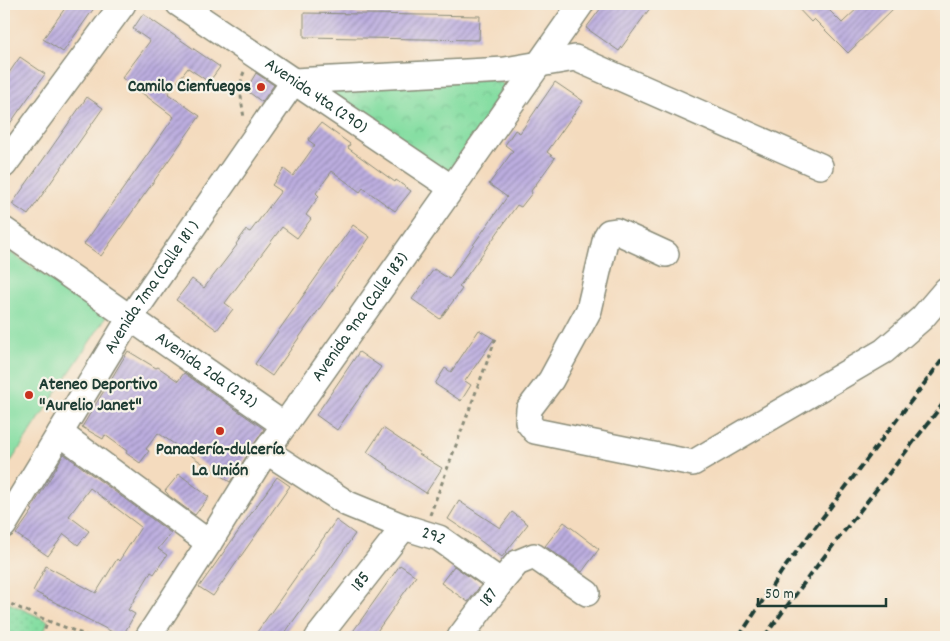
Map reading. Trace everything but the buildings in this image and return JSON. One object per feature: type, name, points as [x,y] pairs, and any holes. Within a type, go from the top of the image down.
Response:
[{"type":"street","points":[[4,165],[123,4]]},
{"type":"street","name":"Avenida 4ta (290)","points":[[179,4],[452,188]]},
{"type":"street","name":"Avenida 9na (Calle 183)","points":[[148,637],[266,451],[581,4]]},
{"type":"street","points":[[294,82],[505,70],[575,58],[820,166]]},
{"type":"street","name":"Avenida 7ma (Calle 181 )","points":[[4,525],[130,318],[294,82]]},
{"type":"street","name":"Avenida 2da (292)","points":[[4,230],[284,425]]},
{"type":"street","points":[[666,254],[616,231],[609,232],[606,237],[589,310],[551,380],[529,409],[528,422],[535,430],[694,463],[884,351],[922,318],[946,290]]},
{"type":"street","points":[[60,433],[209,543]]},
{"type":"street","name":"292","points":[[266,451],[348,504],[439,538],[501,582]]},
{"type":"street","name":"185","points":[[318,637],[414,530]]},
{"type":"street","points":[[501,582],[517,563],[534,556],[587,593]]},
{"type":"street","name":"187","points":[[460,637],[501,582]]},
{"type":"path","points":[[250,145],[242,104],[242,77],[253,54]]},
{"type":"path","points":[[414,530],[496,338]]},
{"type":"path","points":[[4,601],[48,621],[91,637]]},
{"type":"path","points":[[42,637],[48,621]]},
{"type":"green space","points":[[493,79],[502,83],[508,91],[455,170],[444,172],[321,88]]},
{"type":"green space","name":"Ateneo Deportivo \"Aurelio Janet\"","points":[[4,248],[106,317],[4,472]]},
{"type":"green space","points":[[4,601],[48,621],[42,637],[4,637]]},
{"type":"railway","points":[[739,637],[782,571],[946,355]]},
{"type":"railway","points":[[764,637],[946,400]]},
{"type":"place","name":"Camilo Cienfuegos","points":[[261,87]]},
{"type":"place","name":"Ateneo Deportivo \"Aurelio Janet\"","points":[[29,395]]},
{"type":"place","name":"Panadería-dulcería La Unión","points":[[220,431]]}]
